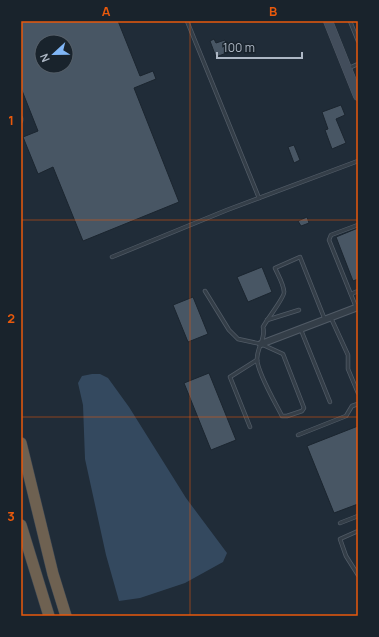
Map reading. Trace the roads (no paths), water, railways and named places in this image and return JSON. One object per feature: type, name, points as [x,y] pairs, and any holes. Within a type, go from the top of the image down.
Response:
[{"type":"highway","points":[[21,443],[53,574],[66,616]]},
{"type":"highway","points":[[21,525],[49,616]]},
{"type":"street","points":[[328,21],[358,96]]},
{"type":"street","points":[[261,344],[301,330],[357,307]]},
{"type":"lane","points":[[187,21],[259,198]]},
{"type":"lane","points":[[350,21],[358,41]]},
{"type":"lane","points":[[347,69],[358,64]]},
{"type":"lane","points":[[112,257],[259,198],[358,161]]},
{"type":"lane","points":[[357,307],[329,240],[331,236],[358,225]]},
{"type":"lane","points":[[205,292],[229,330],[238,339],[261,344],[283,354],[304,408],[302,411],[288,416],[282,416],[260,371],[257,360],[261,344],[265,335],[264,327],[275,307],[283,299],[284,292],[275,268],[300,257],[328,318],[348,355],[348,369],[358,393]]},
{"type":"lane","points":[[351,294],[358,291]]},
{"type":"lane","points":[[267,320],[299,310]]},
{"type":"lane","points":[[301,330],[330,402]]},
{"type":"lane","points":[[250,427],[230,377],[257,360]]},
{"type":"lane","points":[[298,435],[346,416],[352,406],[358,404]]},
{"type":"lane","points":[[340,523],[358,516]]},
{"type":"lane","points":[[358,531],[340,539],[346,556],[358,575]]},
{"type":"water","points":[[100,374],[108,378],[129,407],[186,498],[227,553],[223,562],[185,583],[140,598],[119,601],[106,555],[85,459],[83,405],[78,383],[82,376]]}]
